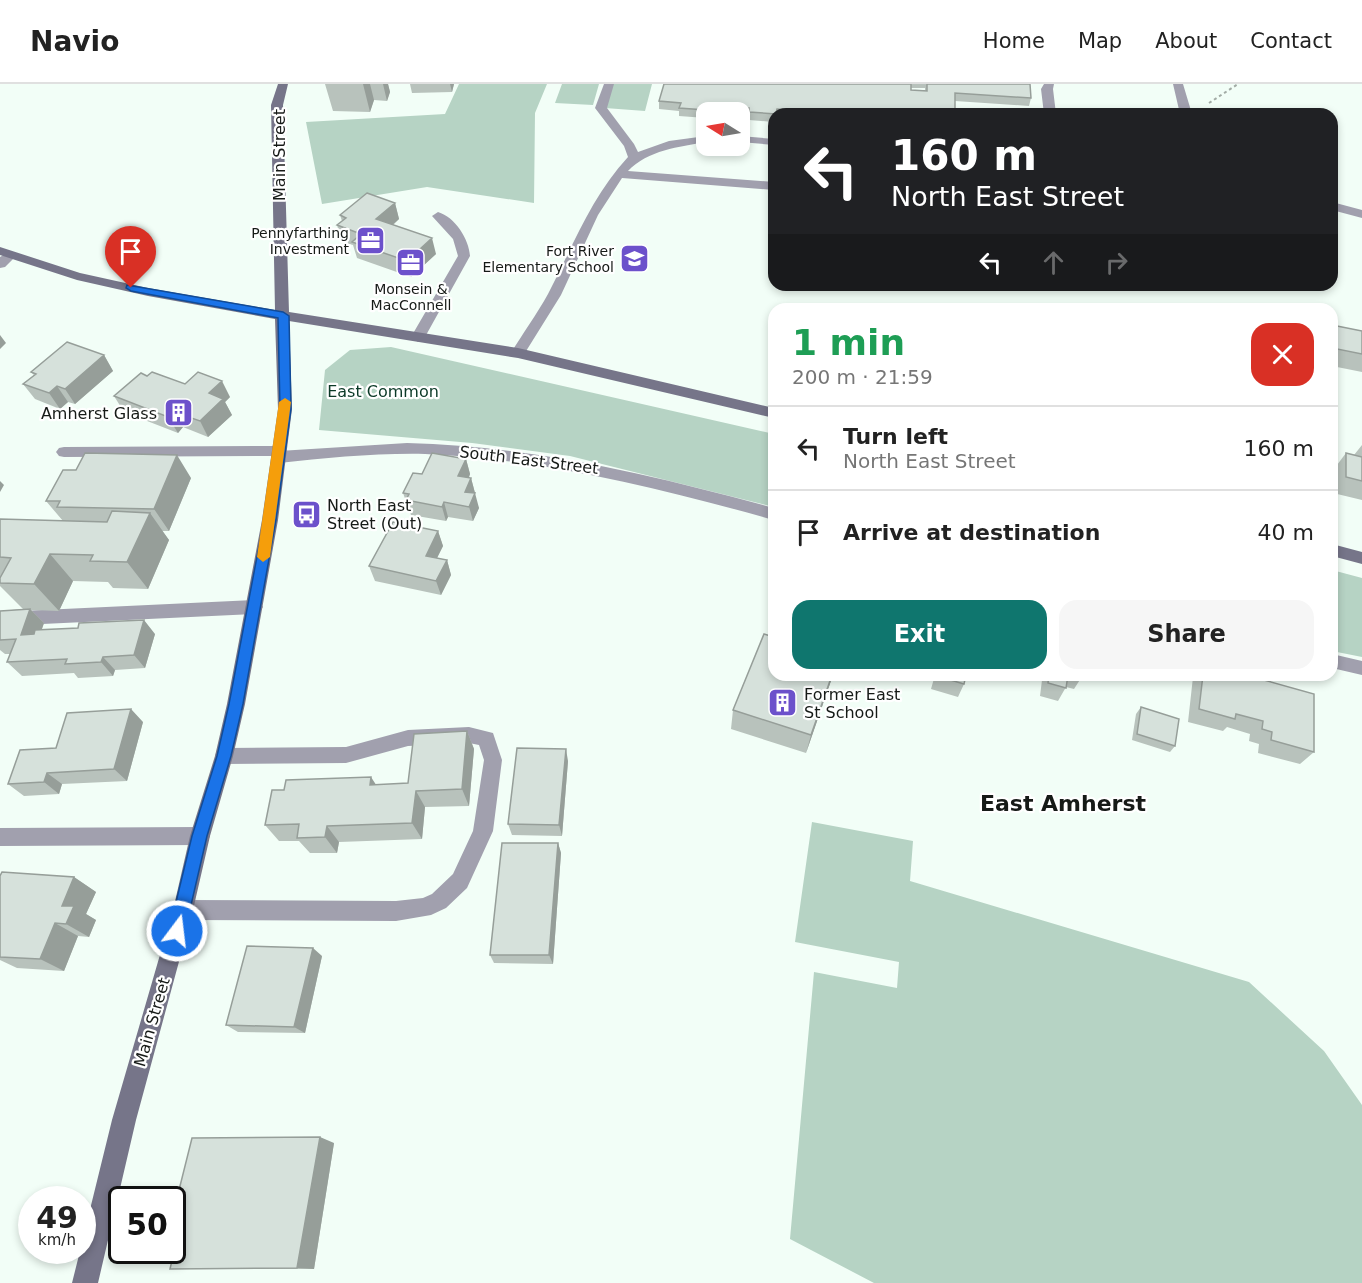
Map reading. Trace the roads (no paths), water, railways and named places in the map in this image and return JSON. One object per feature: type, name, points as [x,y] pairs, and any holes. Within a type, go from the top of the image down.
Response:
[{"type":"main road","name":"Main Street","points":[[85,1283],[124,1120],[183,910],[200,836],[224,756],[270,520],[285,409],[277,162],[277,105],[283,84]]},
{"type":"main road","points":[[4,257],[77,276],[283,316],[518,352],[768,412]]},
{"type":"main road","points":[[1338,552],[1362,558]]},
{"type":"street","points":[[609,84],[601,108],[630,146],[634,158]]},
{"type":"street","points":[[1049,84],[1047,89],[1049,108]]},
{"type":"street","points":[[1178,84],[1184,108]]},
{"type":"street","points":[[518,352],[554,295],[592,215],[620,174],[634,158],[669,144],[696,140]]},
{"type":"street","points":[[750,140],[768,141]]},
{"type":"street","points":[[620,174],[768,186]]},
{"type":"street","points":[[1338,208],[1362,214]]},
{"type":"street","points":[[418,337],[464,256],[464,244],[459,236],[438,216]]},
{"type":"street","name":"South East Street","points":[[64,452],[279,454],[386,449],[502,453],[590,467],[768,512]]},
{"type":"street","points":[[0,619],[254,607]]},
{"type":"street","points":[[1338,662],[1362,668]]},
{"type":"street","points":[[183,910],[396,911],[424,908],[439,901],[460,881],[483,831],[493,760],[486,740],[469,735],[408,738],[346,755],[224,756]]},
{"type":"street","points":[[0,837],[200,836]]},
{"type":"place","name":"Pennyfarthing Investment","points":[[370,241]]},
{"type":"place","name":"Fort River Elementary School","points":[[635,259]]},
{"type":"place","name":"Monsein & MacConnell","points":[[411,262]]},
{"type":"place","name":"Amherst Glass","points":[[178,413]]},
{"type":"place","name":"North East Street (Out)","points":[[306,514]]},
{"type":"place","name":"Former East St School","points":[[783,703]]},
{"type":"district","name":"East Amherst","points":[[1063,803]]},
{"type":"park label","name":"East Common","points":[[383,391]]}]
